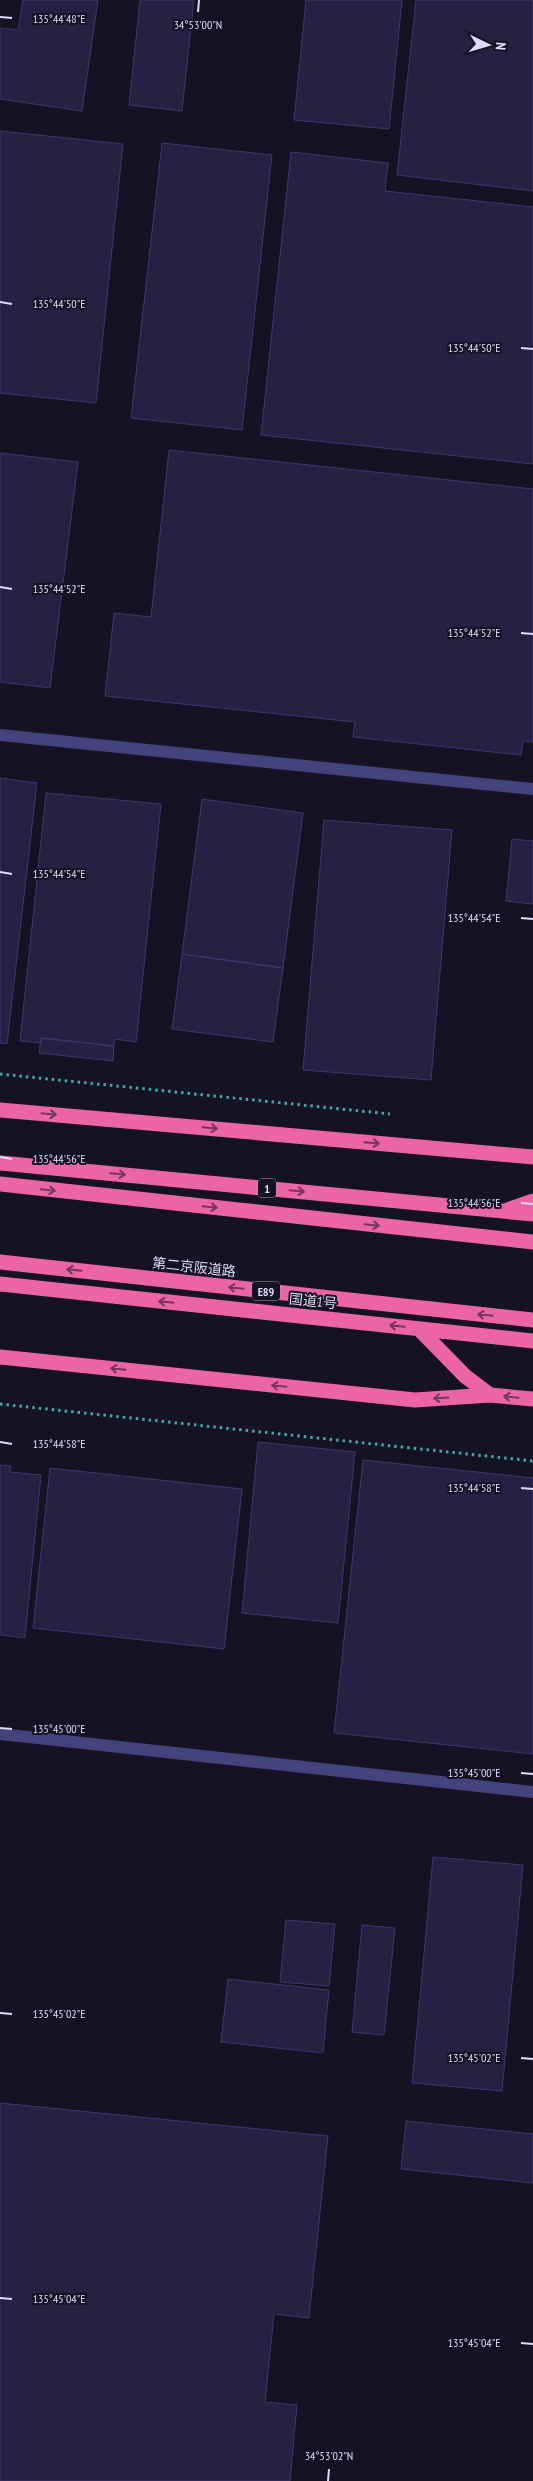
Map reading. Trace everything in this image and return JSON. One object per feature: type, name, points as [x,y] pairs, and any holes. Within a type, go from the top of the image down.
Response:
[{"type":"highway","points":[[0,1110],[533,1157]]},
{"type":"highway","name":"1","points":[[0,1163],[533,1214]]},
{"type":"highway","points":[[0,1184],[533,1242]]},
{"type":"highway","points":[[506,1210],[533,1202]]},
{"type":"highway","name":"第二京阪道路","points":[[0,1262],[533,1320]]},
{"type":"highway","name":"国道1号","points":[[0,1284],[533,1340]]},
{"type":"highway","points":[[419,1329],[465,1376],[490,1395]]},
{"type":"highway","points":[[0,1357],[415,1400],[490,1395],[533,1399]]},
{"type":"street","points":[[0,735],[533,789]]},
{"type":"street","points":[[0,1734],[533,1792]]},
{"type":"path","points":[[0,1074],[395,1115]]},
{"type":"path","points":[[0,1404],[533,1461]]},
{"type":"building","points":[[23,0],[98,0],[82,111],[0,99],[0,28],[18,30]]},
{"type":"building","points":[[140,0],[194,0],[182,111],[129,105]]},
{"type":"building","points":[[306,0],[402,0],[389,129],[294,120]]},
{"type":"building","points":[[416,0],[533,0],[533,191],[397,175]]},
{"type":"building","points":[[0,131],[123,144],[96,403],[0,393]]},
{"type":"building","points":[[162,143],[272,155],[242,430],[131,418]]},
{"type":"building","points":[[291,152],[388,163],[385,191],[533,207],[533,464],[261,435]]},
{"type":"building","points":[[169,450],[533,489],[533,742],[523,741],[521,755],[353,737],[355,722],[105,696],[114,613],[151,617]]},
{"type":"building","points":[[0,453],[78,462],[50,688],[0,682]]},
{"type":"building","points":[[0,778],[37,783],[7,1044],[0,1043]]},
{"type":"building","points":[[46,793],[161,804],[136,1042],[115,1039],[114,1046],[41,1038],[41,1043],[20,1041]]},
{"type":"building","points":[[202,799],[303,813],[283,968],[182,954]]},
{"type":"building","points":[[324,820],[452,830],[431,1080],[303,1070]]},
{"type":"building","points":[[512,839],[533,841],[533,904],[506,901]]},
{"type":"building","points":[[182,954],[283,968],[273,1042],[172,1029]]},
{"type":"building","points":[[41,1038],[114,1046],[113,1061],[39,1053]]},
{"type":"building","points":[[258,1442],[355,1452],[338,1623],[242,1613]]},
{"type":"building","points":[[363,1460],[533,1478],[533,1754],[334,1733]]},
{"type":"building","points":[[0,1465],[11,1466],[10,1472],[41,1475],[25,1638],[0,1635]]},
{"type":"building","points":[[50,1468],[242,1489],[224,1649],[33,1628]]},
{"type":"building","points":[[433,1857],[523,1865],[502,2091],[412,2083]]},
{"type":"building","points":[[286,1920],[335,1924],[329,1986],[280,1982]]},
{"type":"building","points":[[362,1925],[395,1928],[384,2035],[352,2032]]},
{"type":"building","points":[[228,1979],[329,1990],[323,2053],[221,2042]]},
{"type":"building","points":[[0,2103],[328,2136],[309,2318],[274,2314],[265,2402],[297,2405],[290,2481],[0,2481]]},
{"type":"building","points":[[406,2121],[533,2134],[533,2183],[401,2169]]}]
